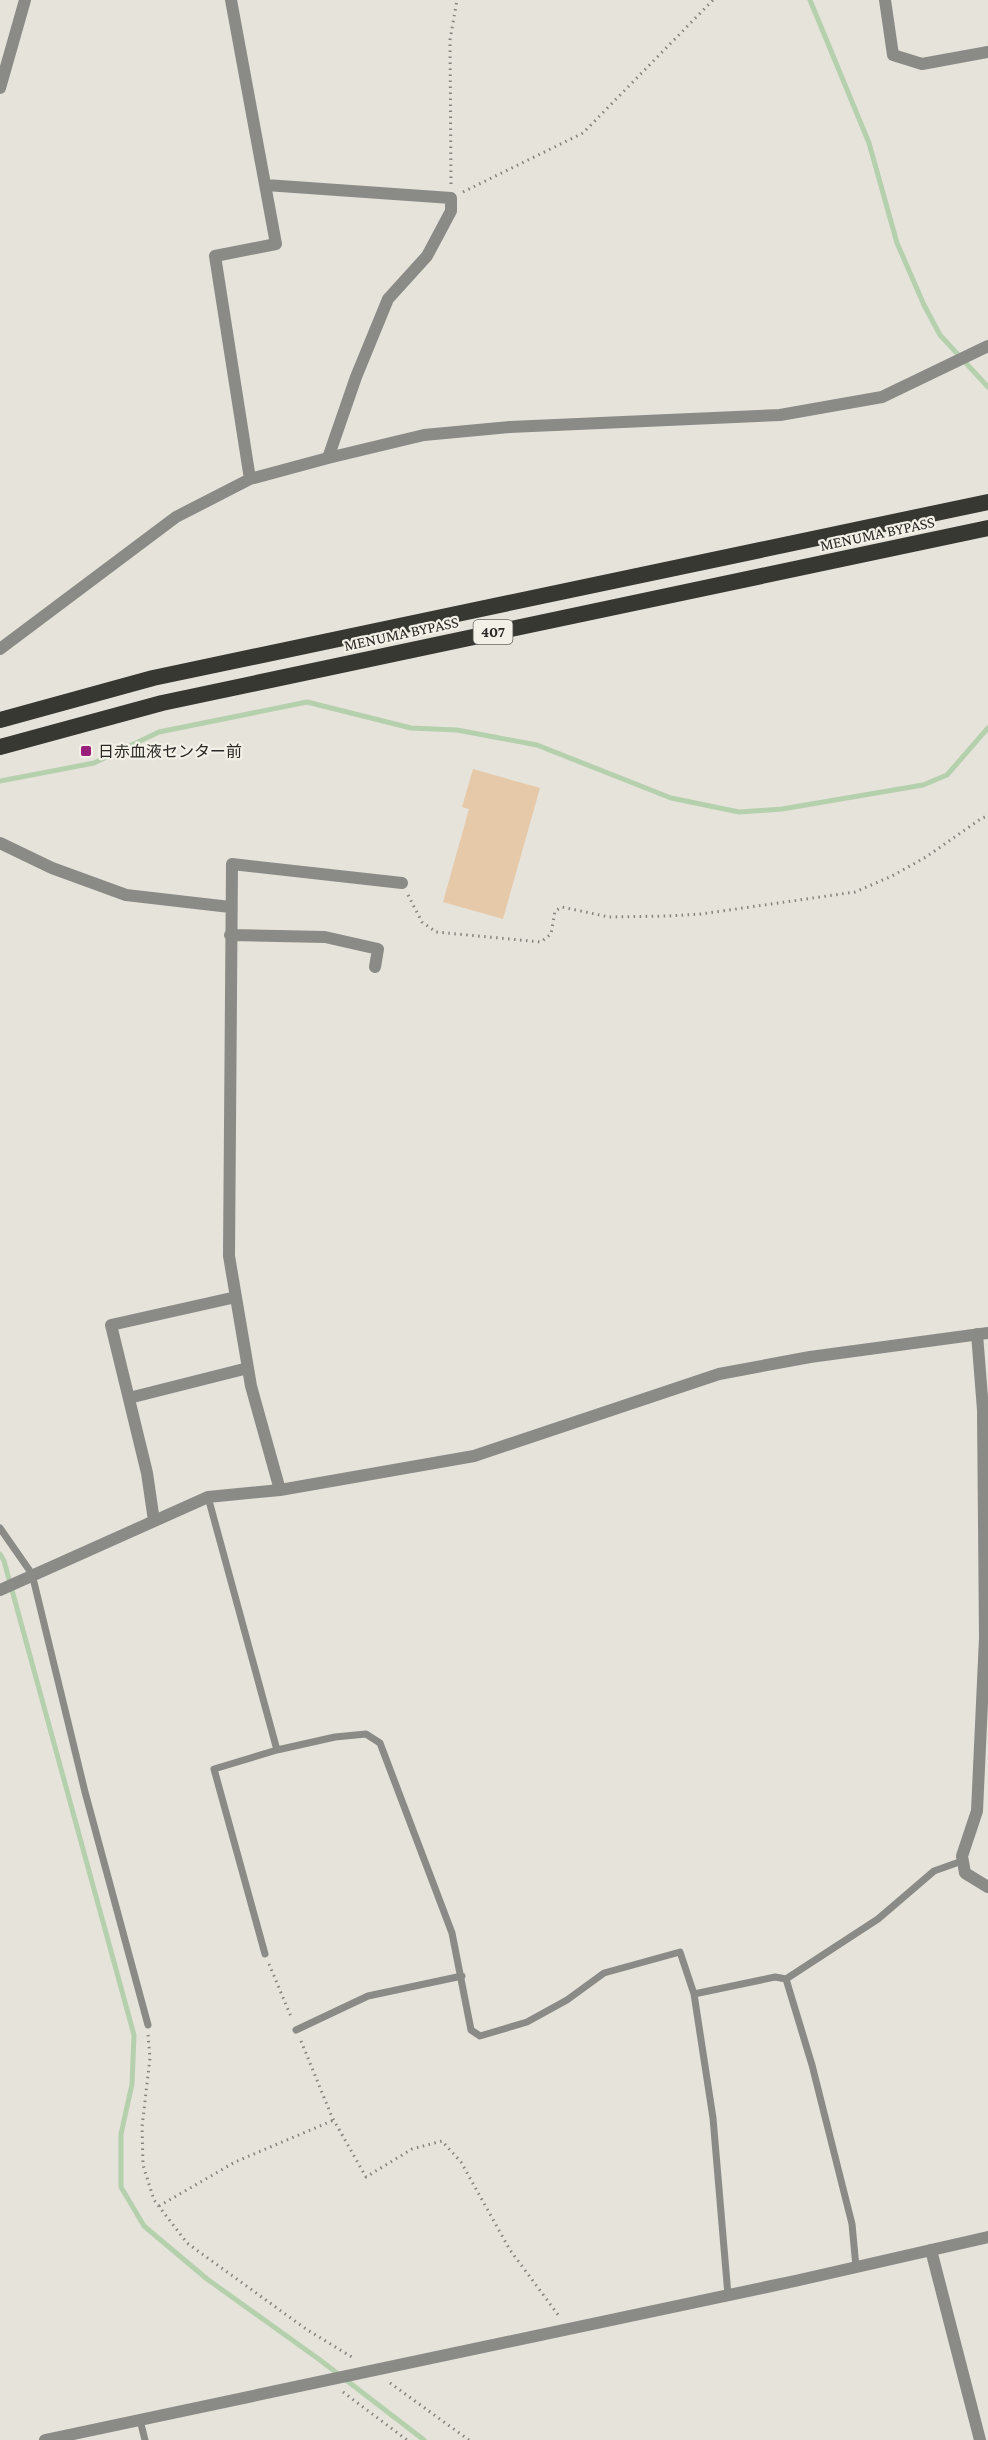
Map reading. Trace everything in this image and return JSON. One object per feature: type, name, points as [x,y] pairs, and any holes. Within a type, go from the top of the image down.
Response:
[{"type":"highway","name":"MENUMA BYPASS","points":[[0,720],[164,676],[988,502]]},
{"type":"highway","name":"MENUMA BYPASS","points":[[0,747],[162,703],[988,528]]},
{"type":"street","points":[[0,88],[25,0]]},
{"type":"street","points":[[231,0],[276,244],[215,256],[250,479]]},
{"type":"street","points":[[885,0],[893,56],[922,64],[988,52]]},
{"type":"street","points":[[266,185],[451,198],[451,211],[427,256],[388,299],[356,377],[328,458]]},
{"type":"street","points":[[0,649],[176,517],[250,479],[424,435],[510,427],[780,416],[882,397],[988,346]]},
{"type":"street","points":[[0,843],[52,868],[126,896],[230,907]]},
{"type":"street","points":[[280,1490],[248,1368],[229,1256],[232,864],[402,883]]},
{"type":"street","points":[[230,934],[325,937],[378,948],[375,967]]},
{"type":"street","points":[[154,1521],[147,1473],[111,1325],[236,1297]]},
{"type":"street","points":[[0,1590],[208,1497],[280,1490],[474,1456],[719,1374],[810,1357],[983,1334],[985,1718],[977,1811],[962,1856],[964,1873],[988,1887]]},
{"type":"street","points":[[129,1398],[248,1368]]},
{"type":"street","points":[[45,2440],[728,2295],[988,2237]]},
{"type":"street","points":[[931,2250],[980,2440]]},
{"type":"lane","points":[[208,1497],[277,1750]]},
{"type":"lane","points":[[0,1528],[32,1574],[85,1792],[147,2025]]},
{"type":"lane","points":[[265,1954],[214,1769],[277,1750],[335,1737],[366,1734],[380,1743],[440,1899],[452,1933],[471,2030],[480,2036],[527,2022],[567,2000],[604,1973],[680,1952],[694,1994],[713,2118],[728,2295]]},
{"type":"lane","points":[[694,1994],[775,1977],[786,1979],[878,1919],[934,1871],[963,1861]]},
{"type":"lane","points":[[296,2030],[368,1996],[462,1976]]},
{"type":"lane","points":[[786,1979],[812,2065],[852,2224],[856,2267]]},
{"type":"lane","points":[[140,2420],[145,2440]]},
{"type":"path","points":[[457,0],[450,40],[451,198],[583,133],[713,0]]},
{"type":"path","points":[[402,883],[422,922],[436,932],[541,942],[551,934],[555,911],[562,907],[609,917],[668,916],[702,914],[855,892],[900,871],[988,816]]},
{"type":"path","points":[[265,1954],[334,2120],[366,2177],[412,2149],[442,2141],[461,2162],[510,2250],[568,2328]]},
{"type":"path","points":[[147,2025],[150,2058],[142,2127],[143,2165],[154,2200],[187,2243],[306,2329],[373,2370],[469,2440]]},
{"type":"path","points":[[159,2206],[235,2162],[334,2120]]},
{"type":"path","points":[[327,2380],[407,2440]]},
{"type":"building","points":[[473,769],[540,788],[503,919],[443,902],[469,809],[462,807]]},
{"type":"waterway","points":[[810,0],[869,143],[897,243],[924,305],[940,335],[988,387]]},
{"type":"waterway","points":[[0,781],[94,763],[159,732],[307,702],[411,728],[457,730],[537,745],[671,798],[739,812],[782,809],[923,785],[947,775],[988,728]]},
{"type":"waterway","points":[[0,1554],[4,1561],[134,2035],[132,2084],[121,2134],[121,2187],[144,2226],[207,2279],[320,2360],[424,2440]]},
{"type":"place","name":"日赤血液センター前","points":[[86,751]]}]
